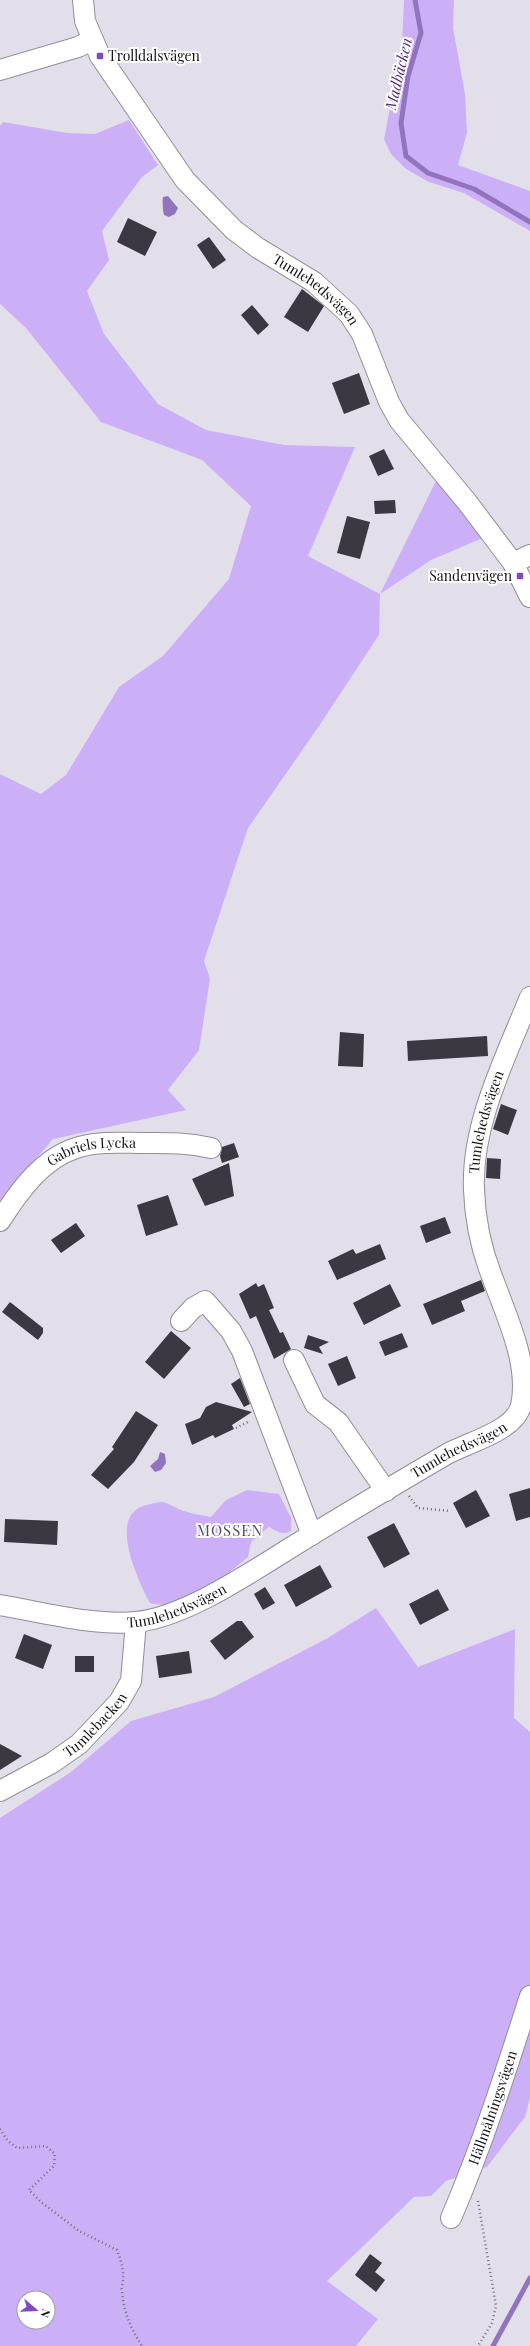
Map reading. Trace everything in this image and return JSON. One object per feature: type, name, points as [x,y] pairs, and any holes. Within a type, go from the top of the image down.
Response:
[{"type":"street","name":"Tumlehedsvägen","points":[[83,0],[85,21],[100,56],[185,180],[234,230],[258,248],[314,282],[349,314],[362,334],[389,402],[398,420],[467,502],[521,559],[530,597]]},
{"type":"street","points":[[0,70],[78,48],[92,40]]},
{"type":"street","name":"Tumlehedsvägen","points":[[0,1605],[103,1622],[136,1622],[162,1616],[192,1604],[458,1448],[524,1417],[524,1377],[512,1327],[492,1277],[483,1246],[474,1192],[474,1167],[482,1122],[530,997]]},
{"type":"street","name":"Gabriels Lycka","points":[[0,1220],[34,1175],[51,1161],[76,1148],[104,1143],[187,1143],[210,1148]]},
{"type":"street","points":[[181,1320],[193,1308],[205,1300],[231,1332],[244,1358],[312,1535]]},
{"type":"street","points":[[294,1360],[315,1404],[338,1422],[393,1486]]},
{"type":"street","name":"Tumlebacken","points":[[0,1791],[52,1763],[79,1744],[119,1702],[131,1681],[136,1622]]},
{"type":"street","name":"Hällmålningsvägen","points":[[451,2218],[467,2181],[503,2082],[530,1996]]},
{"type":"path","points":[[236,1428],[251,1421]]},
{"type":"path","points":[[393,1486],[418,1508],[450,1511]]},
{"type":"path","points":[[0,2129],[8,2141],[17,2148],[46,2146],[55,2154],[54,2166],[30,2190],[41,2202],[79,2231],[118,2250],[122,2264],[123,2281],[121,2288],[124,2309],[131,2329],[142,2346]]},
{"type":"path","points":[[467,2181],[477,2198],[496,2299],[492,2323],[478,2346]]},
{"type":"shaded area","points":[[404,0],[454,0],[453,28],[465,94],[467,133],[458,165],[530,191],[530,231],[464,193],[429,182],[406,169],[391,154],[384,139],[402,45]]},
{"type":"shaded area","points":[[129,120],[158,165],[142,177],[102,231],[109,260],[87,291],[104,334],[158,404],[206,430],[284,445],[355,447],[308,556],[380,594],[379,635],[319,726],[248,828],[204,961],[210,979],[199,1050],[168,1090],[186,1110],[53,1139],[0,1201],[0,774],[41,794],[66,775],[119,687],[163,656],[229,579],[251,506],[202,460],[101,422],[26,328],[0,304],[0,126],[3,122],[67,133],[95,134]]},
{"type":"shaded area","points":[[168,196],[178,208],[175,214],[169,217],[164,215],[163,203],[163,197]]},
{"type":"shaded area","points":[[436,481],[461,509],[483,538],[431,560],[380,594]]},
{"type":"shaded area","points":[[160,1452],[165,1454],[166,1463],[161,1470],[155,1472],[150,1466],[158,1459]]},
{"type":"shaded area","points":[[247,1490],[279,1494],[291,1518],[291,1531],[282,1533],[269,1527],[251,1542],[248,1557],[203,1592],[177,1603],[164,1605],[150,1603],[139,1580],[129,1549],[127,1534],[128,1521],[135,1511],[147,1505],[162,1502],[187,1512],[211,1517],[226,1500]]},
{"type":"shaded area","points":[[376,1608],[418,1667],[515,1629],[514,1718],[530,1732],[530,2098],[525,2117],[487,2167],[446,2181],[431,2196],[414,2197],[327,2281],[378,2319],[356,2346],[0,2346],[0,1818],[71,1772],[131,1721],[214,1697],[326,1639]]},
{"type":"building","points":[[128,218],[157,232],[145,256],[117,242]]},
{"type":"building","points":[[209,237],[226,260],[213,269],[197,245]]},
{"type":"building","points":[[302,289],[324,306],[308,332],[284,317]]},
{"type":"building","points":[[252,305],[269,325],[258,335],[241,315]]},
{"type":"building","points":[[359,373],[370,404],[344,414],[332,383]]},
{"type":"building","points":[[384,449],[394,469],[378,476],[369,456]]},
{"type":"building","points":[[395,500],[396,513],[375,514],[374,501]]},
{"type":"building","points":[[347,516],[370,522],[360,559],[337,553]]},
{"type":"building","points":[[340,1032],[364,1034],[363,1067],[338,1066]]},
{"type":"building","points":[[487,1036],[488,1056],[408,1061],[407,1041]]},
{"type":"building","points":[[501,1104],[517,1110],[508,1135],[493,1129]]},
{"type":"building","points":[[234,1143],[239,1157],[222,1163],[220,1156],[222,1147]]},
{"type":"building","points":[[487,1158],[501,1159],[500,1179],[486,1178]]},
{"type":"building","points":[[229,1163],[234,1196],[205,1206],[192,1179]]},
{"type":"building","points":[[168,1195],[178,1225],[146,1236],[137,1205]]},
{"type":"building","points":[[445,1217],[451,1233],[426,1243],[420,1226]]},
{"type":"building","points":[[76,1223],[85,1236],[61,1253],[51,1240]]},
{"type":"building","points":[[380,1244],[386,1259],[337,1280],[328,1261],[353,1249],[356,1254]]},
{"type":"building","points":[[481,1280],[485,1291],[461,1301],[465,1311],[432,1325],[423,1304]]},
{"type":"building","points":[[256,1283],[258,1287],[264,1284],[274,1308],[269,1310],[280,1333],[283,1332],[291,1349],[274,1359],[256,1316],[250,1319],[239,1294]]},
{"type":"building","points":[[390,1284],[401,1306],[364,1325],[353,1303]]},
{"type":"building","points":[[10,1302],[43,1328],[43,1333],[38,1340],[2,1312]]},
{"type":"building","points":[[171,1331],[191,1348],[164,1379],[145,1362]]},
{"type":"building","points":[[402,1333],[408,1347],[385,1356],[379,1342]]},
{"type":"building","points":[[308,1335],[329,1342],[319,1347],[323,1354],[304,1348]]},
{"type":"building","points":[[347,1356],[356,1378],[338,1386],[328,1364]]},
{"type":"building","points":[[240,1378],[250,1404],[244,1407],[231,1384]]},
{"type":"building","points":[[216,1402],[252,1412],[232,1425],[234,1429],[215,1438],[213,1435],[192,1445],[185,1424],[200,1418],[206,1407]]},
{"type":"building","points":[[136,1411],[158,1425],[134,1462],[108,1489],[91,1475],[114,1449],[112,1447]]},
{"type":"building","points":[[530,1488],[530,1517],[516,1521],[509,1494]]},
{"type":"building","points":[[476,1490],[490,1516],[466,1528],[453,1503]]},
{"type":"building","points":[[5,1519],[58,1521],[57,1545],[4,1542]]},
{"type":"building","points":[[394,1523],[410,1554],[384,1568],[367,1537]]},
{"type":"building","points":[[320,1565],[332,1587],[296,1607],[284,1585]]},
{"type":"building","points":[[265,1587],[275,1603],[263,1610],[254,1594]]},
{"type":"building","points":[[438,1589],[449,1610],[420,1625],[409,1604]]},
{"type":"building","points":[[237,1621],[242,1621],[254,1637],[225,1660],[210,1641]]},
{"type":"building","points":[[24,1634],[52,1645],[43,1669],[15,1658]]},
{"type":"building","points":[[189,1651],[192,1673],[159,1678],[156,1656]]},
{"type":"building","points":[[75,1656],[94,1656],[94,1672],[75,1672]]},
{"type":"building","points":[[0,1744],[22,1756],[0,1770]]},
{"type":"building","points":[[370,2254],[382,2263],[375,2272],[385,2280],[376,2292],[355,2275]]},
{"type":"waterway","name":"Madbäcken","points":[[415,0],[421,33],[408,76],[401,123],[406,156],[428,173],[474,189],[530,222]]},
{"type":"waterway","name":"Madbäcken","points":[[493,2346],[530,2278]]},
{"type":"place","name":"Trolldalsvägen","points":[[100,56]]},
{"type":"place","name":"Sandenvägen","points":[[520,576]]},
{"type":"district","name":"MOSSEN","points":[[230,1531]]}]
